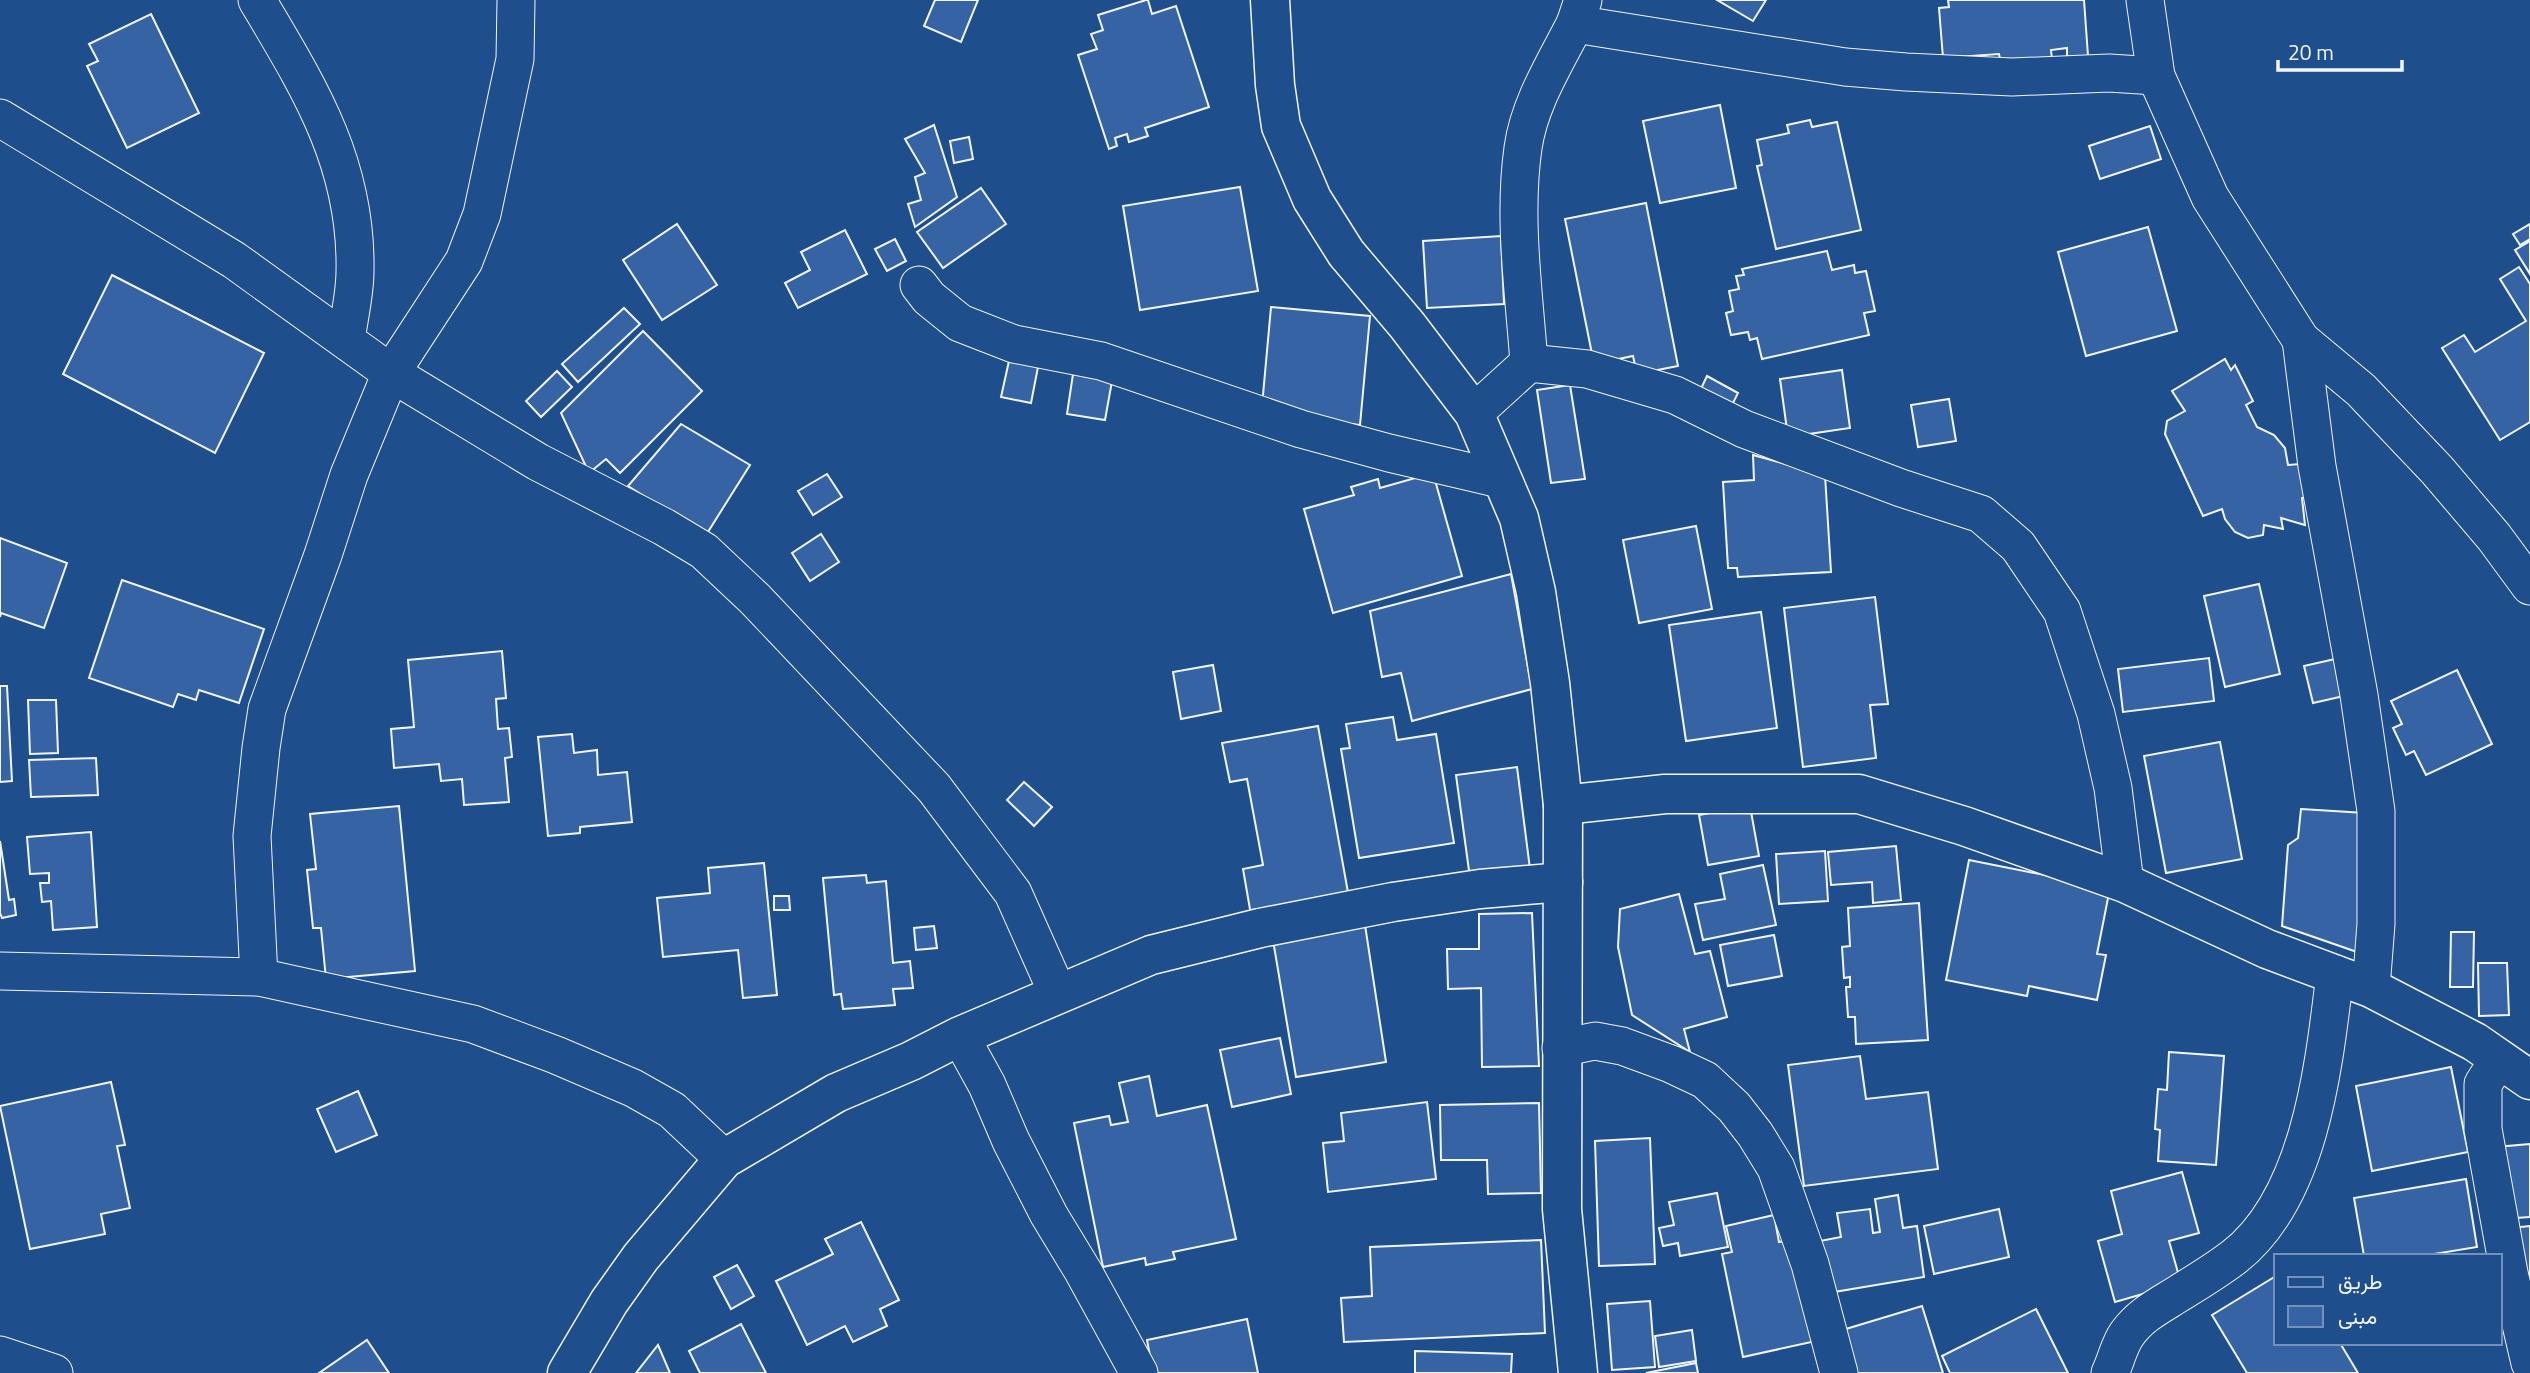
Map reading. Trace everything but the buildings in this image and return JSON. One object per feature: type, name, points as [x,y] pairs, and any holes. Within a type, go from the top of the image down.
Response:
[{"type":"street","points":[[257,0],[310,90],[339,157],[351,204],[355,244],[355,275],[346,340]]},
{"type":"street","points":[[259,977],[252,836],[267,709],[349,475],[391,373],[464,261],[482,214],[515,59],[516,0]]},
{"type":"street","points":[[1270,0],[1275,85],[1281,126],[1312,199],[1346,253],[1407,325],[1474,414],[1519,519],[1536,592],[1550,683],[1563,805],[1562,1209],[1578,1373]]},
{"type":"street","points":[[2145,0],[2156,76],[2210,197],[2301,340],[2361,390],[2437,470],[2494,537],[2530,586]]},
{"type":"street","points":[[1529,363],[1520,216],[1523,147],[1541,90],[1579,12],[1846,66],[2012,77],[2109,72],[2156,76]]},
{"type":"street","points":[[0,118],[234,260],[391,373],[538,461],[704,551],[755,598],[934,788],[1013,893],[1058,994]]},
{"type":"street","points":[[919,285],[929,298],[960,323],[1014,344],[1101,361],[1301,429],[1500,479]]},
{"type":"street","points":[[2301,340],[2317,466],[2360,695],[2376,811],[2376,924],[2371,988]]},
{"type":"street","points":[[1474,414],[1529,363],[1587,369],[1675,396],[1744,429],[1901,488],[1981,514],[2018,547],[2062,611],[2096,714],[2113,788],[2125,884]]},
{"type":"street","points":[[1563,805],[1665,794],[1859,794],[1964,826],[2125,884],[2267,949],[2371,988],[2464,1036],[2515,1070]]},
{"type":"street","points":[[567,1373],[609,1302],[641,1257],[724,1159],[836,1093],[911,1061],[960,1036],[1152,955],[1260,928],[1393,902],[1480,888],[1563,883]]},
{"type":"street","points":[[0,971],[259,977],[473,1024],[633,1088],[672,1110],[724,1159]]},
{"type":"street","points":[[2110,1373],[2127,1335],[2147,1312],[2235,1256],[2262,1231],[2283,1196],[2317,1098],[2326,1054],[2335,974]]},
{"type":"street","points":[[960,1036],[987,1085],[1011,1141],[1049,1215],[1139,1373]]},
{"type":"street","points":[[1561,1048],[1595,1041],[1622,1046],[1705,1080],[1734,1107],[1776,1168],[1810,1264],[1839,1373]]},
{"type":"street","points":[[2515,1070],[2483,1084],[2483,1129],[2509,1273],[2530,1363]]},
{"type":"street","points":[[0,1355],[54,1373]]}]
